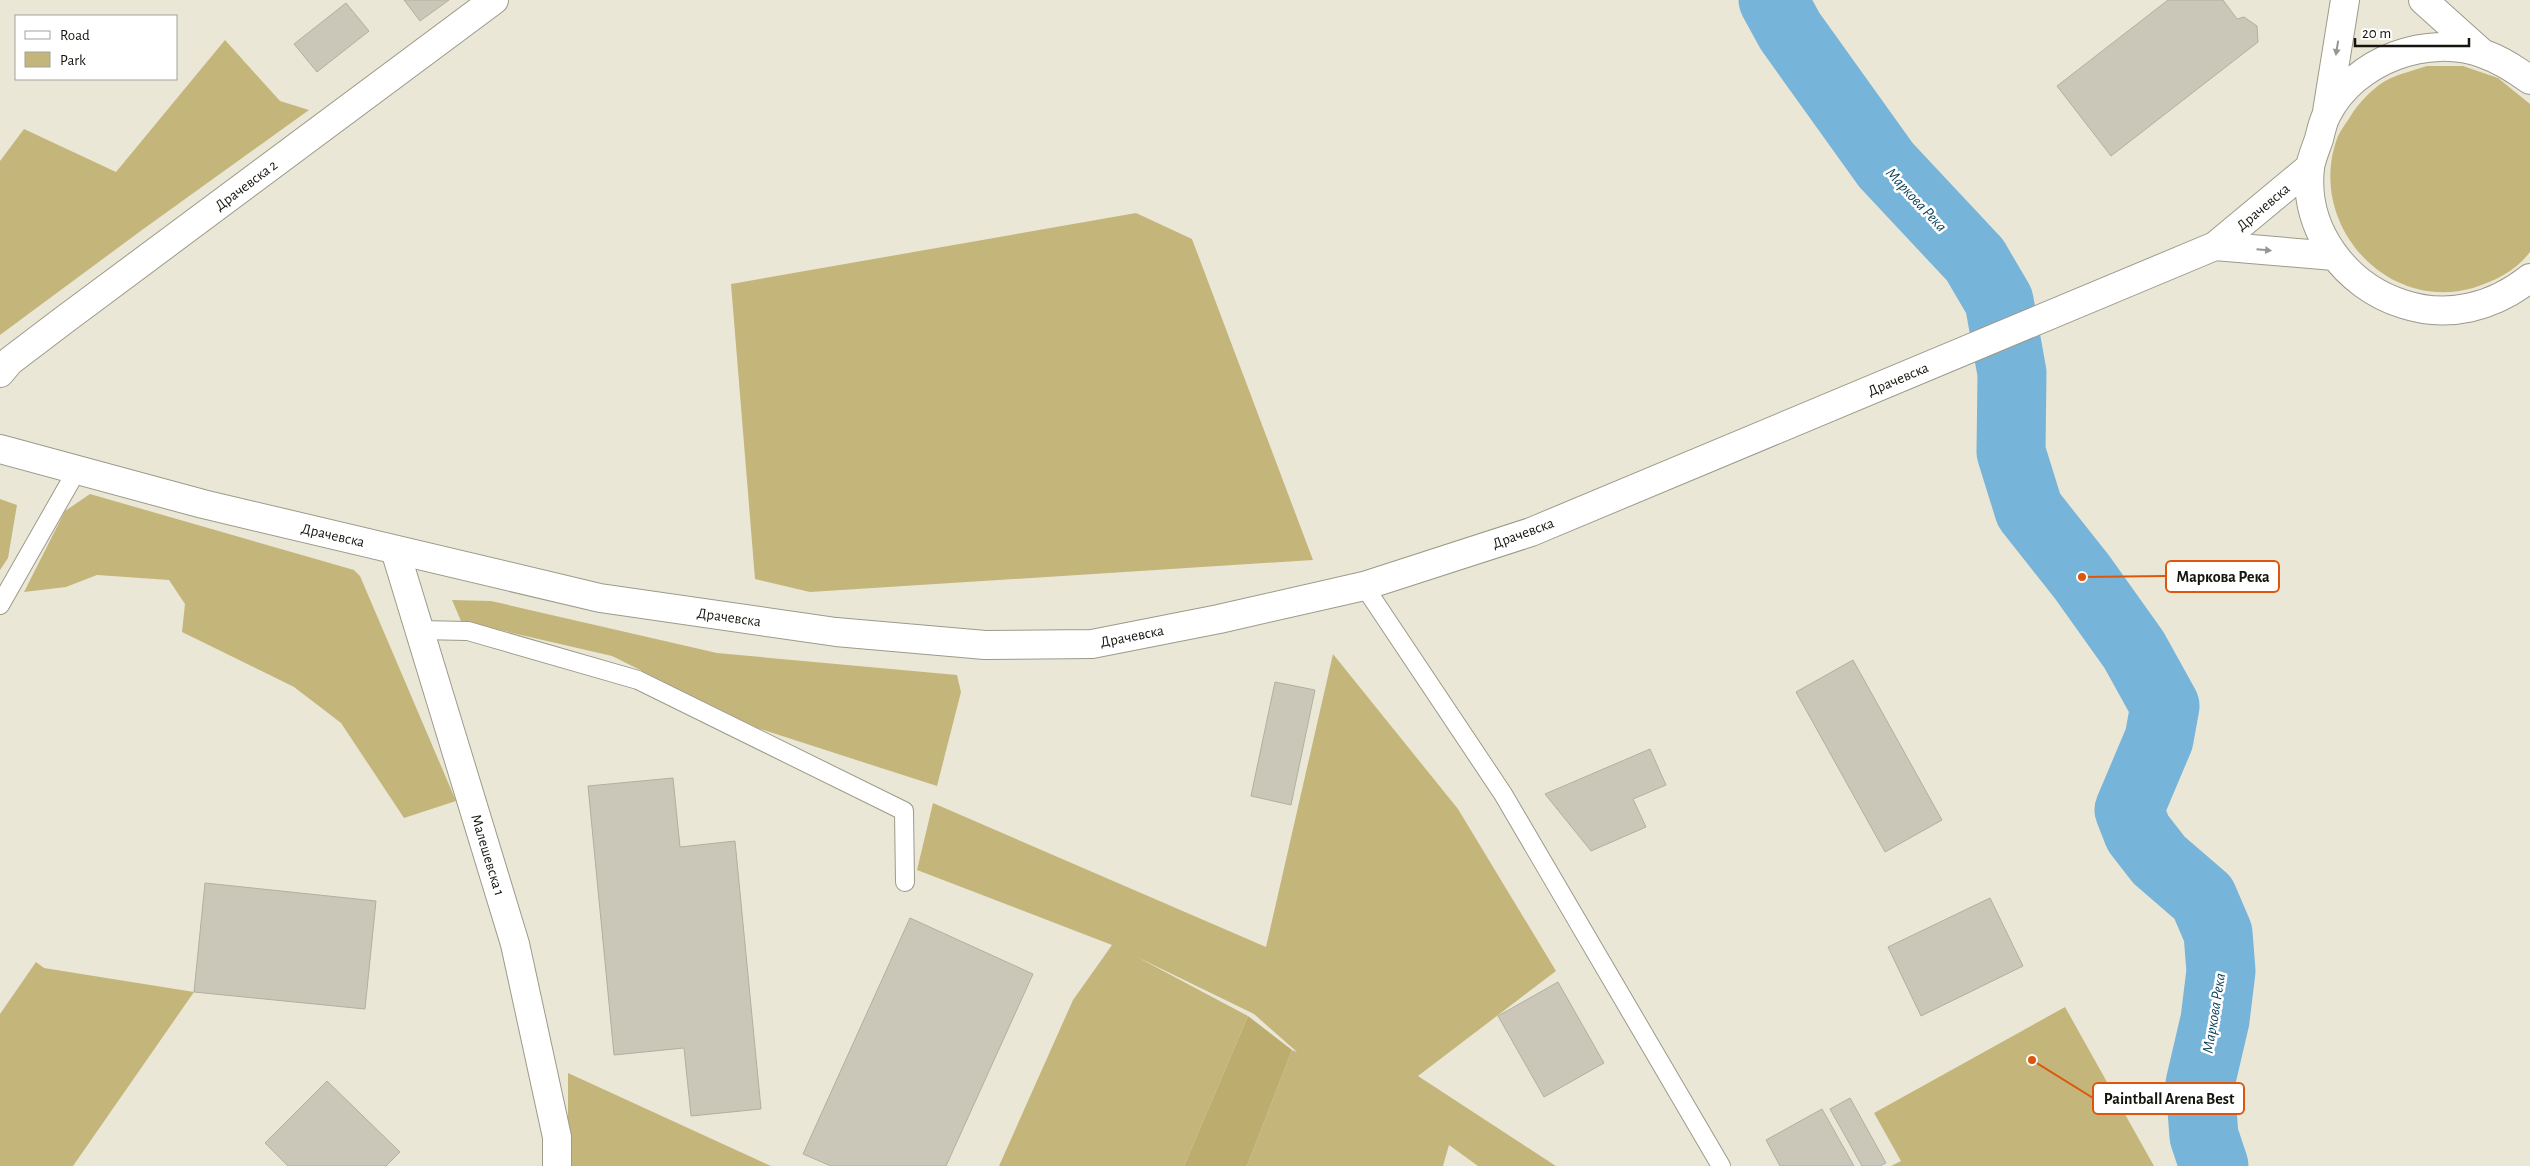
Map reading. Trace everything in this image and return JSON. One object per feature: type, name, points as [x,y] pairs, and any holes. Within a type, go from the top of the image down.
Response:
[{"type":"main road","name":"Драчевска 2","points":[[0,373],[10,361],[64,320],[494,0]]},
{"type":"main road","points":[[2345,0],[2326,114],[2310,167],[2310,191],[2314,214],[2322,236],[2334,256],[2357,281],[2385,298],[2416,309],[2449,311],[2474,307],[2524,287]]},
{"type":"main road","points":[[2423,0],[2482,53]]},
{"type":"main road","points":[[2326,114],[2342,93],[2360,75],[2382,62],[2406,52],[2431,47],[2457,48],[2482,53],[2508,64],[2530,80]]},
{"type":"main road","name":"Драчевска","points":[[0,448],[203,504],[600,598],[836,632],[985,645],[1092,644],[1219,619],[1364,586],[1531,532],[1712,458],[2215,246],[2310,167]]},
{"type":"main road","name":"Драчевска","points":[[2215,246],[2334,256]]},
{"type":"main road","name":"Малешевска 1","points":[[395,550],[515,944],[557,1137],[557,1166]]},
{"type":"lane","points":[[0,605],[77,470]]},
{"type":"lane","points":[[1364,586],[1503,794],[1721,1166]]},
{"type":"lane","points":[[419,630],[468,631],[638,680],[904,812],[906,882]]},
{"type":"lane","points":[[1704,1137],[1735,1166]]},
{"type":"green space","points":[[225,40],[280,101],[309,110],[0,335],[0,161],[24,129],[116,172]]},
{"type":"green space","points":[[2427,66],[2463,66],[2498,78],[2530,104],[2530,252],[2512,270],[2473,288],[2440,292],[2410,287],[2382,273],[2360,253],[2343,228],[2333,199],[2331,168],[2338,136],[2354,111],[2362,100],[2385,81]]},
{"type":"green space","points":[[1136,213],[1192,239],[1313,560],[810,592],[755,579],[731,284]]},
{"type":"green space","points":[[90,494],[354,570],[360,576],[456,801],[404,818],[341,723],[294,687],[182,632],[185,604],[169,580],[97,575],[66,587],[24,592],[65,511]]},
{"type":"green space","points":[[0,499],[17,505],[8,558],[0,570]]},
{"type":"green space","points":[[452,600],[491,601],[717,653],[957,675],[961,692],[937,786],[757,728],[612,656],[461,621]]},
{"type":"green space","points":[[1333,654],[1458,809],[1556,971],[1418,1076],[1556,1166],[1478,1166],[1449,1145],[1443,1166],[1247,1166],[1292,1050],[1297,1052],[1254,1014],[1137,957],[1248,1016],[1184,1166],[999,1166],[1073,1000],[1112,945],[917,870],[933,803],[1266,947]]},
{"type":"green space","points":[[36,962],[44,968],[194,992],[73,1166],[0,1166],[0,1014]]},
{"type":"green space","points":[[2065,1007],[2154,1166],[1891,1166],[1901,1161],[1874,1113]]},
{"type":"green space","points":[[568,1073],[760,1161],[771,1166],[568,1166]]},
{"type":"shaded area","points":[[1248,1016],[1292,1050],[1247,1166],[1184,1166]]},
{"type":"building","points":[[404,0],[449,0],[420,21]]},
{"type":"building","points":[[2168,0],[2223,0],[2237,19],[2244,17],[2257,26],[2258,42],[2111,156],[2057,86]]},
{"type":"building","points":[[346,3],[369,31],[317,72],[294,44]]},
{"type":"building","points":[[1853,660],[1942,820],[1885,852],[1796,692]]},
{"type":"building","points":[[1275,682],[1315,690],[1291,805],[1251,796]]},
{"type":"building","points":[[1650,749],[1666,785],[1633,799],[1646,827],[1591,851],[1545,794]]},
{"type":"building","points":[[673,778],[680,847],[735,841],[761,1109],[691,1116],[684,1048],[614,1055],[588,786]]},
{"type":"building","points":[[205,883],[376,901],[365,1009],[194,992]]},
{"type":"building","points":[[1990,898],[2023,966],[1921,1016],[1888,947]]},
{"type":"building","points":[[910,918],[1033,974],[946,1166],[831,1166],[803,1154]]},
{"type":"building","points":[[1558,982],[1604,1063],[1544,1097],[1498,1016]]},
{"type":"building","points":[[327,1081],[400,1152],[386,1166],[288,1166],[265,1143]]},
{"type":"building","points":[[1850,1098],[1886,1163],[1880,1166],[1862,1166],[1830,1109]]},
{"type":"building","points":[[1822,1109],[1854,1166],[1780,1166],[1766,1140]]},
{"type":"waterway","name":"Маркова Река","points":[[1773,0],[1790,31],[1886,165],[1975,260],[1999,301],[2012,373],[2011,452],[2029,510],[2082,577],[2134,650],[2165,706],[2159,739],[2129,810],[2138,833],[2159,860],[2203,898],[2218,933],[2221,971],[2215,1020],[2200,1084],[2204,1136],[2214,1166]]},
{"type":"place","name":"Маркова Река","points":[[2082,577]]},
{"type":"place","name":"Paintball Arena Best","points":[[2032,1060]]}]
